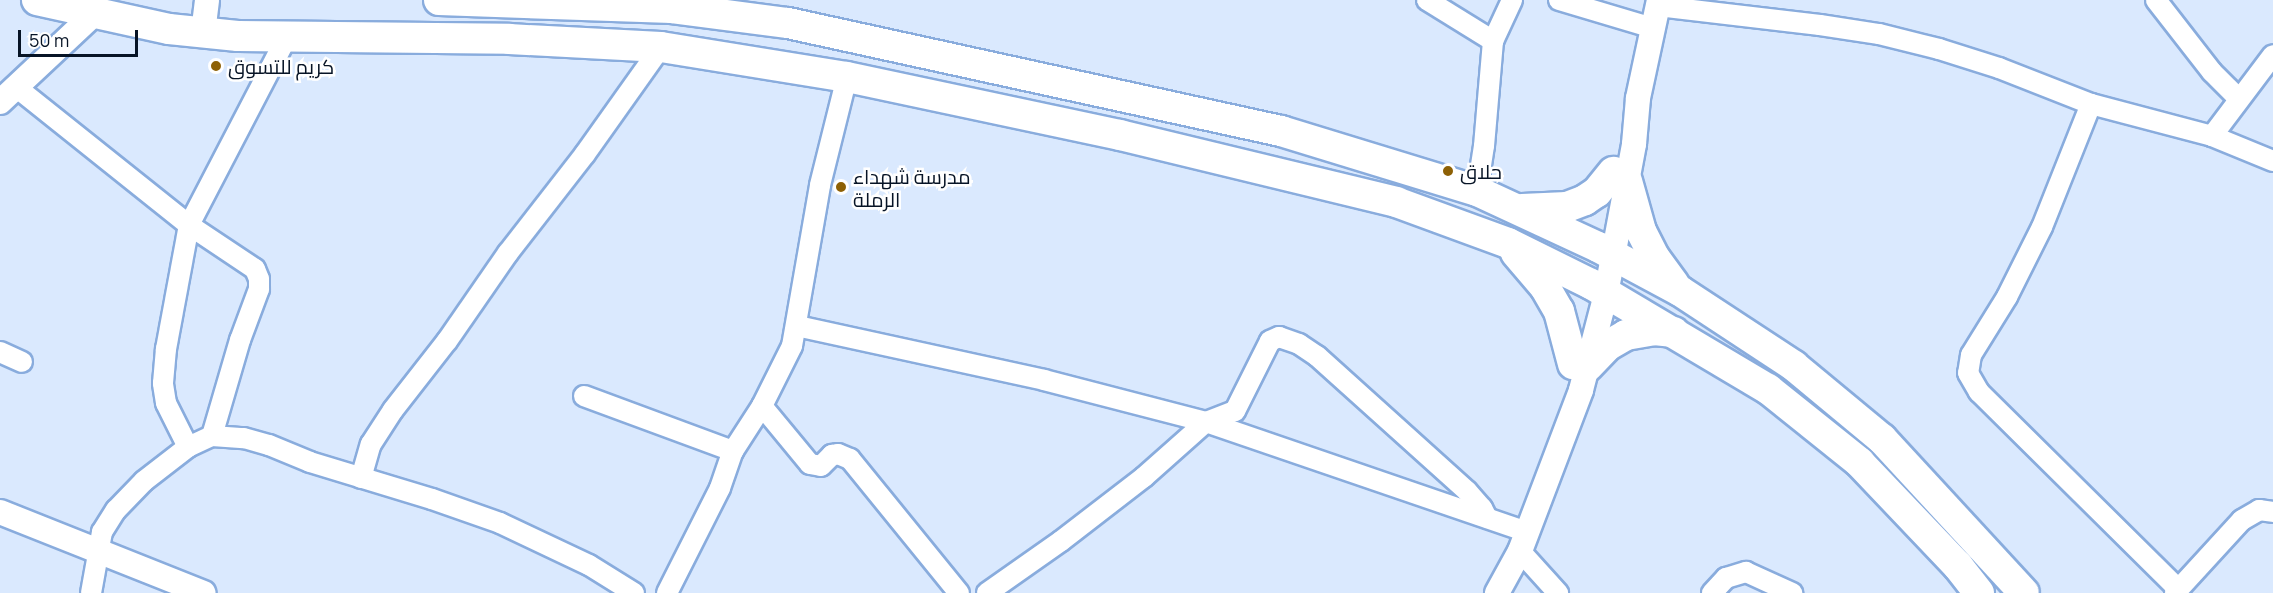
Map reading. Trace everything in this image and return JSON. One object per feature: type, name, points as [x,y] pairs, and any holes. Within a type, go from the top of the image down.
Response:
[{"type":"main road","points":[[37,0],[94,14],[203,33],[287,37],[509,39],[661,47],[847,77],[1120,135],[1396,202],[1508,243],[1598,289],[1768,389],[1859,462],[1958,566],[1979,593]]},
{"type":"main road","points":[[439,0],[672,8],[788,23],[1281,131],[1477,191],[1606,251],[1680,291],[1794,366],[1882,439],[2024,593]]},
{"type":"main road","points":[[1519,209],[1567,207],[1586,200],[1620,177],[1641,231],[1655,258],[1680,291]]},
{"type":"main road","points":[[1508,243],[1545,287],[1559,310],[1580,365],[1626,334],[1654,330],[1674,332]]},
{"type":"street","points":[[203,33],[207,0]]},
{"type":"street","points":[[1427,0],[1493,41]]},
{"type":"street","points":[[1477,191],[1484,146],[1493,41],[1512,0]]},
{"type":"street","points":[[1559,0],[1656,11],[1748,15],[1879,34],[1999,68],[2091,104],[2212,136],[2273,160]]},
{"type":"street","points":[[2156,0],[2212,72],[2238,98]]},
{"type":"street","points":[[1497,593],[1524,541],[1564,435],[1598,289],[1620,177],[1634,144],[1638,98],[1656,11]]},
{"type":"street","points":[[94,14],[8,94],[189,225],[255,269],[259,279],[259,290],[237,349],[212,436]]},
{"type":"street","points":[[189,447],[166,403],[163,383],[166,349],[189,225],[287,37]]},
{"type":"street","points":[[361,478],[371,444],[393,410],[447,341],[508,253],[585,154],[661,47]]},
{"type":"street","points":[[2212,136],[2238,98],[2273,55]]},
{"type":"street","points":[[667,593],[720,488],[733,451],[762,406],[792,346],[820,185],[847,77]]},
{"type":"street","points":[[2091,104],[2043,227],[2007,297],[1971,355],[1968,373],[1979,393],[2177,591],[2242,520],[2259,510],[2273,512]]},
{"type":"street","points":[[797,326],[1044,380],[1206,422],[1487,518],[1524,541],[1558,593]]},
{"type":"street","points":[[987,593],[1061,541],[1134,484],[1206,422],[1232,413],[1238,408],[1270,339],[1279,337],[1291,340],[1317,356],[1467,491],[1482,508],[1487,518]]},
{"type":"street","points":[[0,352],[22,362]]},
{"type":"street","points":[[584,396],[733,451]]},
{"type":"street","points":[[762,406],[810,464],[821,466],[832,455],[838,454],[850,459],[959,593]]},
{"type":"street","points":[[91,593],[102,532],[116,510],[144,481],[189,447],[212,436],[244,438],[500,523],[589,565],[634,593]]},
{"type":"street","points":[[0,512],[204,593]]},
{"type":"street","points":[[1712,593],[1726,578],[1746,572],[1765,578],[1792,593]]},
{"type":"place","name":"كريم للتسوق","points":[[216,66]]},
{"type":"place","name":"حلاق","points":[[1448,171]]},
{"type":"place","name":"مدرسة شهداء الرملة","points":[[841,187]]}]
